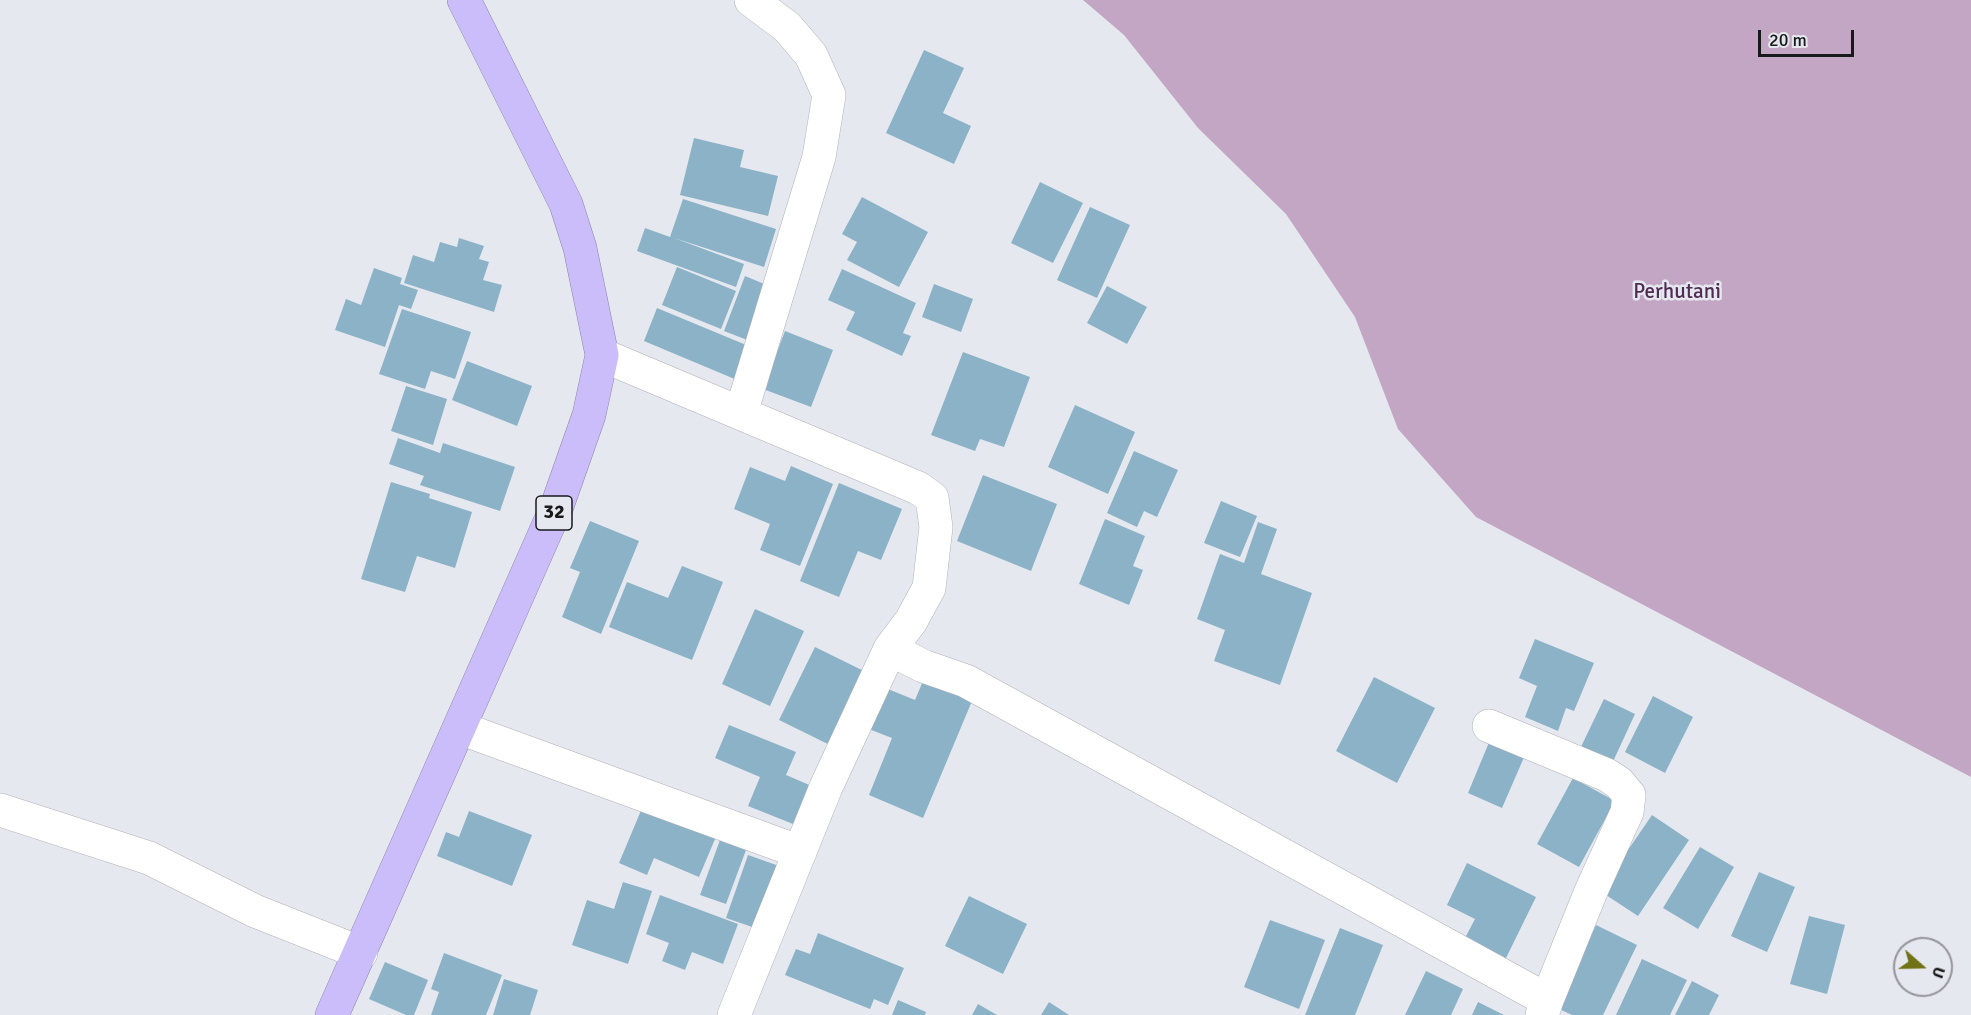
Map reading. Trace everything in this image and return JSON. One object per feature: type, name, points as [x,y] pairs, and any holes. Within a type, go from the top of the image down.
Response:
[{"type":"highway","name":"32","points":[[332,1015],[557,506],[589,415],[602,355],[583,259],[566,204],[464,0]]},
{"type":"street","points":[[741,413],[819,157],[829,95],[811,55],[787,27],[751,0]]},
{"type":"street","points":[[602,355],[918,488],[932,498],[936,527],[929,588],[911,621],[890,649],[826,787],[734,1015]]},
{"type":"street","points":[[890,649],[923,666],[966,681],[1545,1008],[1627,812],[1629,795],[1619,783],[1607,775],[1489,726]]},
{"type":"street","points":[[460,728],[800,852]]},
{"type":"street","points":[[0,810],[150,858],[255,910],[361,953]]},
{"type":"green space","name":"Perhutani","points":[[1083,0],[1971,0],[1971,777],[1476,517],[1398,429],[1355,317],[1286,214],[1198,128],[1124,35]]},
{"type":"building","points":[[924,50],[964,68],[943,113],[971,126],[954,164],[886,133]]},
{"type":"building","points":[[694,138],[744,150],[740,167],[778,176],[768,216],[680,195]]},
{"type":"building","points":[[1040,182],[1083,203],[1053,263],[1011,243]]},
{"type":"building","points":[[862,197],[928,232],[899,287],[847,260],[857,242],[842,234]]},
{"type":"building","points":[[683,199],[776,229],[764,267],[674,238],[744,264],[736,287],[637,251],[645,228],[670,237]]},
{"type":"building","points":[[1090,207],[1130,225],[1097,298],[1057,280]]},
{"type":"building","points":[[459,238],[484,246],[479,259],[489,262],[483,280],[502,285],[494,312],[404,283],[413,255],[434,262],[440,242],[457,247]]},
{"type":"building","points":[[677,267],[736,291],[721,329],[662,305]]},
{"type":"building","points":[[374,268],[402,278],[400,284],[418,290],[411,309],[399,305],[385,347],[335,330],[346,299],[361,305]]},
{"type":"building","points":[[842,269],[916,303],[903,333],[911,336],[902,356],[846,330],[855,312],[828,300]]},
{"type":"building","points":[[745,276],[769,286],[755,343],[724,331]]},
{"type":"building","points":[[934,284],[973,299],[961,332],[922,317]]},
{"type":"building","points":[[1107,286],[1147,307],[1127,344],[1087,323]]},
{"type":"building","points":[[657,308],[751,347],[737,380],[644,341]]},
{"type":"building","points":[[402,309],[471,332],[455,379],[431,371],[425,389],[379,374]]},
{"type":"building","points":[[785,331],[833,350],[811,407],[763,389]]},
{"type":"building","points":[[963,352],[1030,377],[1004,447],[980,439],[975,451],[931,435]]},
{"type":"building","points":[[467,361],[532,386],[517,426],[452,400]]},
{"type":"building","points":[[406,386],[447,399],[433,445],[391,431]]},
{"type":"building","points":[[1075,405],[1135,432],[1108,494],[1048,467]]},
{"type":"building","points":[[398,438],[440,453],[443,443],[515,467],[500,511],[420,485],[424,476],[389,464]]},
{"type":"building","points":[[1134,451],[1178,470],[1157,517],[1144,511],[1137,527],[1107,513]]},
{"type":"building","points":[[791,466],[833,484],[800,566],[760,550],[770,524],[734,509],[750,467],[785,481]]},
{"type":"building","points":[[983,475],[1057,504],[1031,571],[957,541]]},
{"type":"building","points":[[391,482],[430,494],[429,498],[472,512],[455,568],[417,556],[405,592],[361,579]]},
{"type":"building","points":[[839,483],[902,509],[881,560],[858,551],[839,597],[800,581]]},
{"type":"building","points":[[1221,501],[1257,516],[1240,557],[1204,543]]},
{"type":"building","points":[[1105,519],[1145,536],[1133,566],[1143,570],[1129,605],[1079,584]]},
{"type":"building","points":[[590,521],[639,541],[601,634],[562,617],[580,572],[570,568]]},
{"type":"building","points":[[1258,522],[1277,529],[1261,574],[1312,593],[1280,685],[1214,661],[1225,630],[1197,619],[1220,554],[1244,563]]},
{"type":"building","points":[[682,566],[723,582],[692,660],[609,627],[627,582],[668,598]]},
{"type":"building","points":[[755,609],[804,631],[770,706],[722,684]]},
{"type":"building","points":[[1535,639],[1594,663],[1574,711],[1566,708],[1558,731],[1525,717],[1537,686],[1519,678]]},
{"type":"building","points":[[815,647],[872,675],[836,748],[779,720]]},
{"type":"building","points":[[1374,677],[1435,708],[1397,783],[1336,751]]},
{"type":"building","points":[[923,681],[972,701],[923,818],[869,795],[892,738],[861,726],[878,685],[915,700]]},
{"type":"building","points":[[1653,696],[1693,717],[1665,773],[1625,752]]},
{"type":"building","points":[[1604,699],[1635,714],[1610,768],[1578,753]]},
{"type":"building","points":[[729,725],[796,752],[786,775],[814,787],[798,826],[748,806],[760,777],[715,758]]},
{"type":"building","points":[[1490,740],[1525,755],[1502,808],[1468,793]]},
{"type":"building","points":[[1573,778],[1615,801],[1579,867],[1537,844]]},
{"type":"building","points":[[645,801],[718,832],[699,877],[654,858],[647,875],[619,863]]},
{"type":"building","points":[[469,811],[532,835],[512,886],[437,856],[446,832],[459,837]]},
{"type":"building","points":[[1652,815],[1689,840],[1638,916],[1600,891]]},
{"type":"building","points":[[720,840],[746,850],[726,904],[700,895]]},
{"type":"building","points":[[1700,847],[1734,867],[1698,929],[1663,908]]},
{"type":"building","points":[[748,855],[782,867],[761,930],[726,918]]},
{"type":"building","points":[[1467,863],[1536,897],[1506,958],[1465,938],[1475,919],[1447,905]]},
{"type":"building","points":[[1759,872],[1795,887],[1767,952],[1731,936]]},
{"type":"building","points":[[623,882],[652,891],[628,964],[572,945],[587,900],[614,909]]},
{"type":"building","points":[[660,895],[738,924],[723,964],[692,952],[685,970],[662,961],[669,943],[646,934]]},
{"type":"building","points":[[969,896],[1027,924],[1003,974],[945,946]]},
{"type":"building","points":[[1809,916],[1845,925],[1827,994],[1790,984]]},
{"type":"building","points":[[1270,920],[1325,940],[1299,1009],[1244,987]]},
{"type":"building","points":[[1596,925],[1637,945],[1603,1015],[1572,1015],[1557,1008]]},
{"type":"building","points":[[1340,928],[1383,945],[1355,1015],[1305,1015]]},
{"type":"building","points":[[818,933],[904,968],[888,1005],[874,999],[870,1009],[785,975],[796,949],[810,954]]},
{"type":"building","points":[[444,953],[502,975],[486,1015],[431,1015],[439,992],[431,989]]},
{"type":"building","points":[[1642,959],[1687,980],[1670,1015],[1616,1015]]},
{"type":"building","points":[[385,962],[428,980],[414,1015],[406,1015],[369,999]]},
{"type":"building","points":[[1426,971],[1463,989],[1451,1015],[1405,1015]]},
{"type":"building","points":[[504,979],[538,990],[530,1015],[493,1015]]},
{"type":"building","points":[[1692,981],[1719,995],[1709,1015],[1675,1015]]},
{"type":"building","points":[[898,1000],[926,1012],[925,1015],[892,1015]]},
{"type":"building","points":[[1049,1002],[1069,1015],[1041,1015]]},
{"type":"building","points":[[1478,1002],[1504,1015],[1472,1015]]},
{"type":"building","points":[[978,1004],[997,1015],[972,1015]]}]
